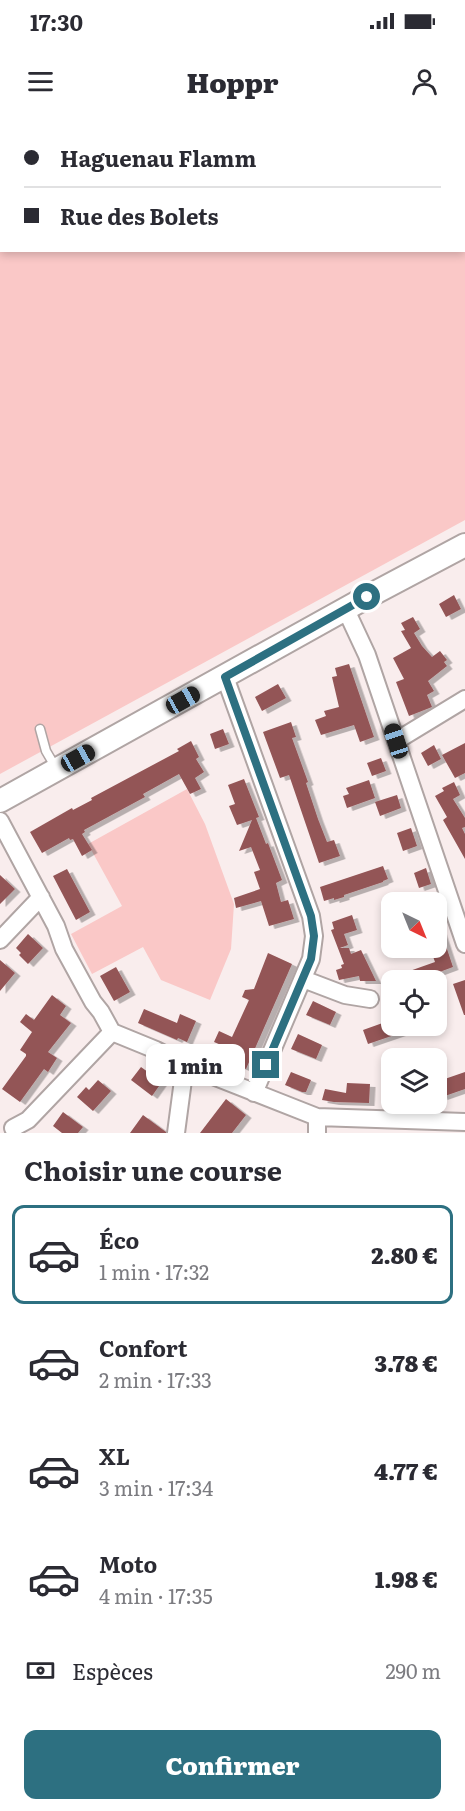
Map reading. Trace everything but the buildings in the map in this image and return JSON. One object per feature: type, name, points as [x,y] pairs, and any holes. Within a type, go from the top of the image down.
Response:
[{"type":"street","points":[[0,801],[465,545]]},
{"type":"street","points":[[346,610],[367,655],[465,944]]},
{"type":"street","points":[[225,677],[311,916],[314,936],[311,959],[254,1093]]},
{"type":"street","points":[[396,741],[465,699]]},
{"type":"street","points":[[0,820],[56,926],[64,949],[112,1032],[254,1093],[317,1125],[465,1122]]},
{"type":"street","points":[[0,940],[41,897]]},
{"type":"street","points":[[303,979],[345,995],[370,999]]},
{"type":"street","points":[[13,1128],[28,1120],[112,1032]]},
{"type":"street","points":[[176,1133],[185,1065]]},
{"type":"lane","points":[[40,729],[46,751],[57,770]]},
{"type":"shaded area","points":[[0,252],[465,252],[465,520],[0,774]]},
{"type":"shaded area","points":[[187,789],[205,824],[234,904],[231,949],[210,1000],[161,980],[143,947],[92,974],[71,934],[122,906],[88,844]]},
{"type":"route","points":[[266,1065],[311,959],[314,936],[311,916],[225,677],[367,597]]}]
